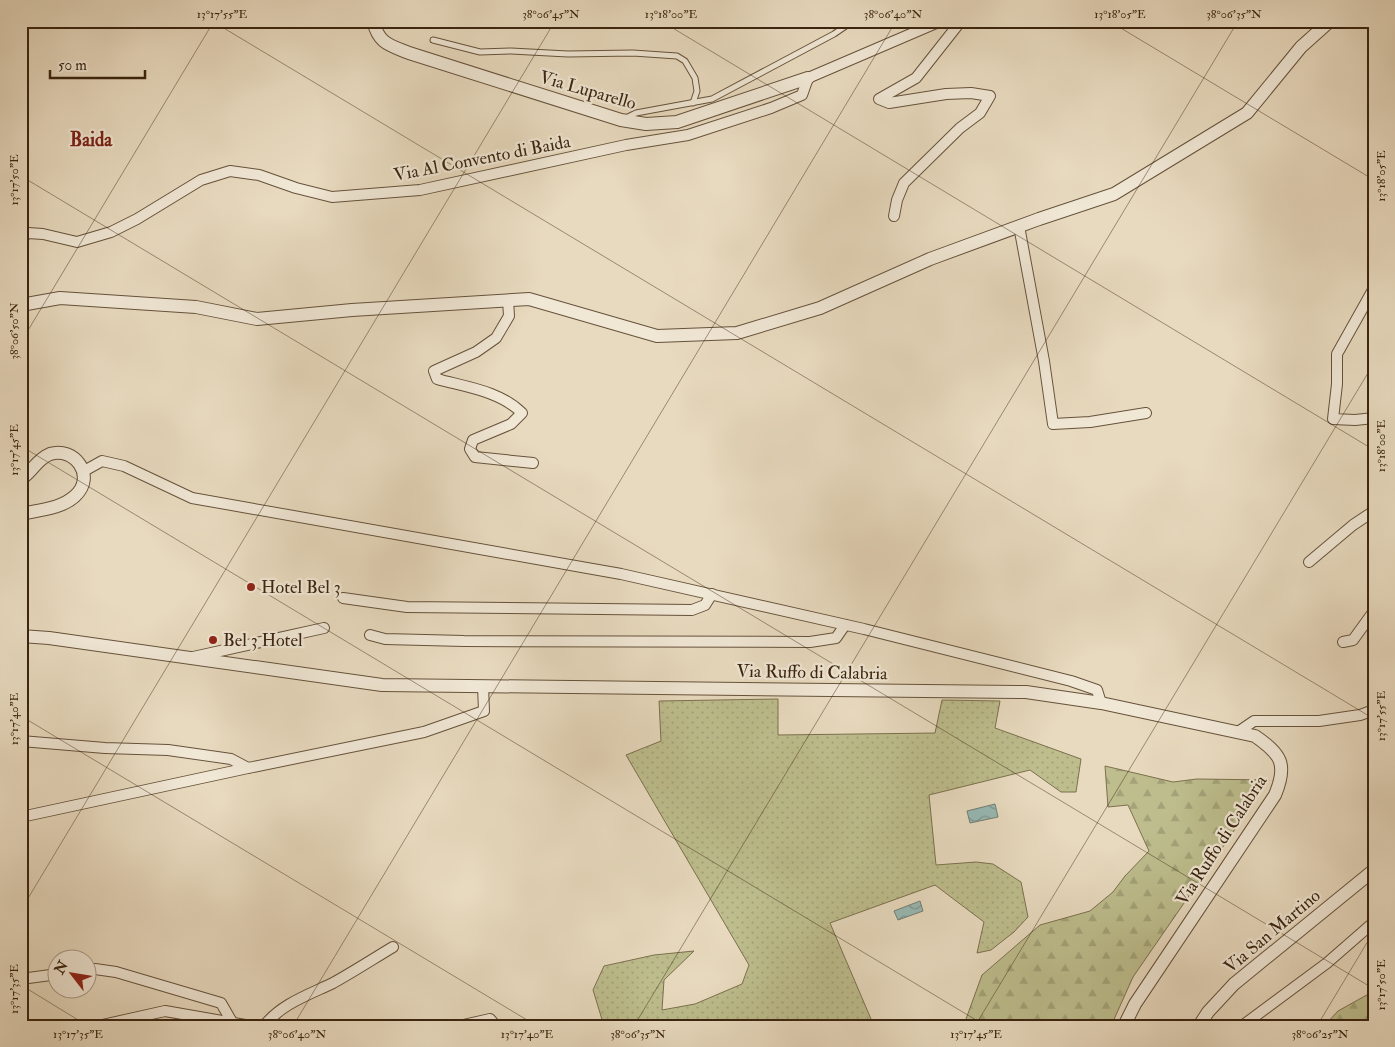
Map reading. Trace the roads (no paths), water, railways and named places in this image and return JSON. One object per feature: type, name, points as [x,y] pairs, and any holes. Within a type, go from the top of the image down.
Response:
[{"type":"street","name":"Via Luparello","points":[[373,21],[377,33],[385,43],[408,53],[621,120],[646,124],[677,122],[808,78]]},
{"type":"street","points":[[808,78],[941,21]]},
{"type":"street","points":[[894,216],[897,200],[904,183],[960,128],[980,113],[990,96],[971,93],[946,94],[889,103],[879,99],[916,78],[958,26],[956,21]]},
{"type":"street","points":[[21,305],[60,298],[196,307],[258,319],[352,310],[529,299],[657,336],[737,333],[820,308],[930,259],[1114,194],[1247,112],[1300,47],[1330,21]]},
{"type":"street","name":"Via Al Convento di Baida","points":[[21,239],[28,233],[44,234],[77,242],[111,232],[201,180],[230,171],[259,174],[296,188],[332,196],[420,190],[626,145],[688,135],[771,108],[802,95],[808,78]]},
{"type":"street","points":[[1019,226],[1044,361],[1053,424],[1090,422],[1146,413]]},
{"type":"street","points":[[1374,288],[1337,354],[1337,384],[1333,419],[1356,420],[1374,418]]},
{"type":"street","points":[[508,300],[509,316],[496,338],[476,352],[434,371],[437,379],[485,392],[512,403],[522,413],[511,424],[473,440],[470,449],[475,457],[533,463]]},
{"type":"street","points":[[21,478],[37,462],[51,454],[65,454],[78,462],[84,472],[83,487],[74,496],[60,505],[21,514]]},
{"type":"street","points":[[84,472],[102,461],[124,466],[192,498],[621,574],[712,594],[1071,681],[1098,690],[1101,703]]},
{"type":"street","points":[[1309,562],[1353,525],[1374,511]]},
{"type":"street","points":[[344,598],[408,607],[692,610],[705,605],[712,594]]},
{"type":"street","points":[[1343,642],[1353,640],[1374,611]]},
{"type":"street","points":[[370,635],[386,639],[464,641],[810,642],[836,638],[845,625]]},
{"type":"street","points":[[187,658],[324,628]]},
{"type":"street","name":"Via Ruffo di Calabria","points":[[21,636],[49,638],[382,686],[1026,692],[1101,703],[1255,736],[1278,755],[1281,766],[1281,780],[1275,795],[1135,1004],[1124,1026]]},
{"type":"street","points":[[21,817],[433,729],[484,711],[483,686]]},
{"type":"street","points":[[1238,732],[1254,721],[1319,720],[1360,715],[1374,710]]},
{"type":"street","points":[[21,741],[105,748],[168,750],[231,759],[248,768]]},
{"type":"street","name":"Via San Martino","points":[[1199,1026],[1208,1012],[1234,984],[1374,870]]},
{"type":"street","points":[[1242,1026],[1327,963],[1374,922]]},
{"type":"street","points":[[264,1026],[271,1016],[282,1008],[334,982],[393,947]]},
{"type":"street","points":[[98,969],[116,972],[221,1003],[232,1022]]},
{"type":"street","points":[[21,979],[48,975]]},
{"type":"street","points":[[98,1026],[165,1011],[251,1026]]},
{"type":"street","points":[[459,1026],[490,1019],[496,1026]]},
{"type":"lane","points":[[621,120],[636,112],[712,99],[834,34],[854,21]]},
{"type":"lane","points":[[433,40],[480,52],[633,53],[676,56],[685,61],[695,78],[697,91],[693,103]]},
{"type":"water","points":[[995,804],[998,817],[970,823],[967,811]]},
{"type":"water","points":[[920,901],[923,911],[898,920],[894,911]]},
{"type":"place","name":"Hotel Bel 3","points":[[251,587]]},
{"type":"place","name":"Bel 3 Hotel","points":[[213,640]]},
{"type":"district","name":"Baida","points":[[91,139]]}]
